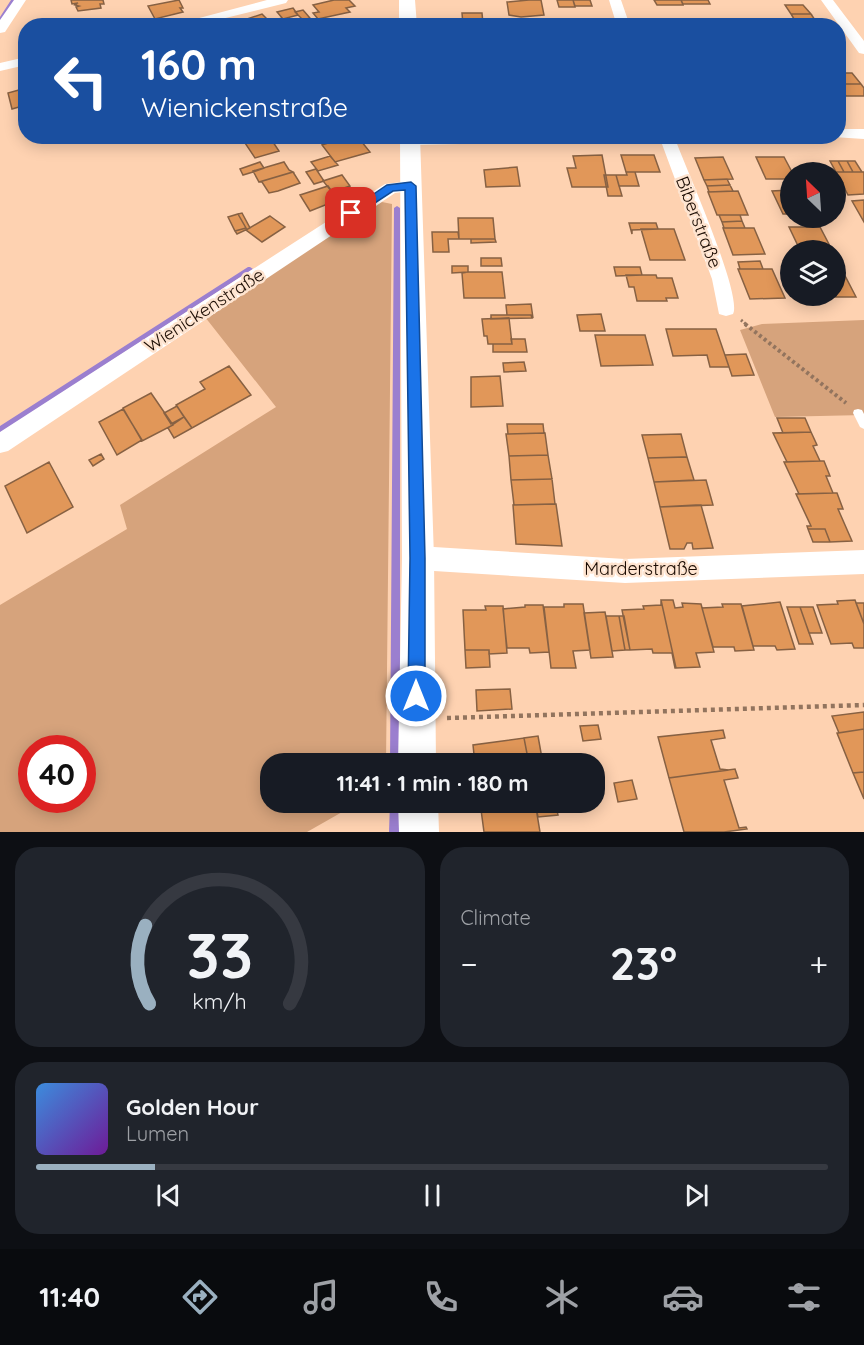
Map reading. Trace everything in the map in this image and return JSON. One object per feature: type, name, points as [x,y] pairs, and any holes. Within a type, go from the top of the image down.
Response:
[{"type":"street","points":[[0,29],[20,0]]},
{"type":"street","points":[[210,17],[282,0]]},
{"type":"street","points":[[407,0],[408,18]]},
{"type":"street","points":[[615,0],[621,18]]},
{"type":"street","points":[[827,0],[840,18]]},
{"type":"street","points":[[846,26],[864,50]]},
{"type":"street","points":[[0,67],[18,63]]},
{"type":"street","points":[[846,134],[864,134]]},
{"type":"street","points":[[410,144],[418,558],[417,753]]},
{"type":"street","name":"Biberstraße","points":[[669,144],[720,279],[726,309]]},
{"type":"street","name":"Wienickenstraße","points":[[0,444],[390,188],[411,186]]},
{"type":"street","name":"Marderstraße","points":[[418,558],[625,571],[864,562]]},
{"type":"street","points":[[418,813],[418,832]]},
{"type":"lane","points":[[858,413],[864,424]]},
{"type":"path","points":[[726,309],[858,413]]},
{"type":"path","points":[[416,719],[864,705]]},
{"type":"shaded area","points":[[382,202],[392,204],[386,753],[260,753],[260,813],[340,813],[307,832],[0,832],[0,605],[127,529],[120,505],[276,407],[205,317]]},
{"type":"shaded area","points":[[864,320],[864,415],[775,417],[740,330],[762,324]]},
{"type":"building","points":[[71,0],[103,0],[104,4],[100,4],[101,8],[78,11],[76,7],[79,6],[75,5],[78,3],[72,4]]},
{"type":"building","points":[[179,0],[183,12],[154,18],[148,6]]},
{"type":"building","points":[[334,0],[349,0],[355,6],[346,8],[350,12],[317,18],[313,13],[319,12],[313,5]]},
{"type":"building","points":[[541,0],[544,15],[521,17],[509,15],[507,2]]},
{"type":"building","points":[[557,0],[573,0],[575,7],[559,7]]},
{"type":"building","points":[[573,0],[590,0],[592,6],[575,6]]},
{"type":"building","points":[[654,0],[681,0],[683,5],[657,5]]},
{"type":"building","points":[[681,0],[708,0],[710,4],[683,4]]},
{"type":"building","points":[[785,5],[803,5],[811,14],[791,14]]},
{"type":"building","points":[[293,8],[298,15],[282,18],[277,12]]},
{"type":"building","points":[[303,10],[310,18],[301,18],[295,12]]},
{"type":"building","points":[[462,13],[482,13],[482,18],[462,18]]},
{"type":"building","points":[[262,14],[266,18],[250,18]]},
{"type":"building","points":[[791,14],[811,14],[814,18],[793,18]]},
{"type":"building","points":[[846,73],[852,73],[861,84],[846,84]]},
{"type":"building","points":[[846,84],[861,84],[864,88],[864,96],[846,96]]},
{"type":"building","points":[[18,90],[18,107],[12,109],[8,93]]},
{"type":"building","points":[[246,144],[274,144],[279,151],[255,158]]},
{"type":"building","points":[[364,144],[370,152],[335,162],[322,145]]},
{"type":"building","points":[[602,155],[608,187],[572,187],[567,168],[576,168],[573,156]]},
{"type":"building","points":[[621,155],[654,155],[660,172],[626,172]]},
{"type":"building","points":[[330,156],[338,165],[318,171],[311,162]]},
{"type":"building","points":[[723,157],[733,179],[704,180],[695,158]]},
{"type":"building","points":[[756,157],[784,157],[787,162],[780,162],[780,179],[766,179]]},
{"type":"building","points":[[847,161],[853,172],[846,172],[846,162],[839,162]]},
{"type":"building","points":[[847,161],[855,161],[862,172],[853,172]]},
{"type":"building","points":[[260,162],[264,168],[243,175],[240,169]]},
{"type":"building","points":[[284,162],[293,172],[259,182],[253,171]]},
{"type":"building","points":[[517,167],[520,186],[486,187],[484,170]]},
{"type":"building","points":[[316,169],[324,181],[314,184],[306,172]]},
{"type":"building","points":[[293,172],[300,183],[278,191],[269,193],[262,182],[259,182]]},
{"type":"building","points":[[626,172],[635,172],[639,186],[619,186],[616,175],[627,175]]},
{"type":"building","points":[[846,172],[864,172],[864,194],[848,195]]},
{"type":"building","points":[[342,175],[350,186],[332,192],[323,181]]},
{"type":"building","points":[[604,175],[616,175],[622,196],[608,196]]},
{"type":"building","points":[[727,179],[730,185],[707,186],[704,180]]},
{"type":"building","points":[[730,185],[733,191],[709,192],[707,186]]},
{"type":"building","points":[[328,186],[338,200],[310,211],[300,195]]},
{"type":"building","points":[[738,191],[748,215],[717,215],[708,192]]},
{"type":"building","points":[[772,191],[780,191],[780,208]]},
{"type":"building","points":[[864,200],[864,222],[852,201]]},
{"type":"building","points":[[242,213],[250,228],[237,234],[235,231],[246,228],[238,214]]},
{"type":"building","points":[[238,214],[246,228],[235,231],[228,217]]},
{"type":"building","points":[[719,215],[740,215],[742,221],[722,222]]},
{"type":"building","points":[[270,216],[285,227],[262,242],[246,230]]},
{"type":"building","points":[[458,218],[493,218],[495,239],[459,239]]},
{"type":"building","points":[[742,221],[745,228],[724,228],[722,222]]},
{"type":"building","points":[[629,223],[656,223],[658,229],[632,230],[632,234]]},
{"type":"building","points":[[723,228],[754,228],[765,254],[733,255]]},
{"type":"building","points":[[789,228],[821,228],[827,240],[795,240]]},
{"type":"building","points":[[641,229],[674,229],[685,260],[650,260]]},
{"type":"building","points":[[432,232],[458,232],[459,239],[448,239],[449,252],[433,252]]},
{"type":"building","points":[[471,239],[495,239],[496,242],[471,243]]},
{"type":"building","points":[[481,258],[501,258],[502,266],[481,266]]},
{"type":"building","points":[[760,261],[763,269],[740,269],[738,262]]},
{"type":"building","points":[[452,266],[468,266],[468,272],[452,273]]},
{"type":"building","points":[[614,267],[640,267],[642,275],[616,276]]},
{"type":"building","points":[[738,269],[772,269],[780,287],[780,298],[750,299]]},
{"type":"building","points":[[502,272],[505,298],[464,298],[462,273]]},
{"type":"building","points":[[626,275],[656,275],[657,278],[672,278],[678,298],[666,298],[667,301],[637,301],[634,287],[629,287]]},
{"type":"building","points":[[846,278],[856,297],[846,297]]},
{"type":"building","points":[[531,304],[533,318],[531,315],[507,315],[506,305]]},
{"type":"building","points":[[601,314],[605,331],[580,331],[577,315]]},
{"type":"building","points":[[491,315],[531,315],[532,318],[491,319]]},
{"type":"building","points":[[509,318],[512,344],[488,344],[487,336],[484,336],[482,319]]},
{"type":"building","points":[[666,329],[716,329],[729,367],[710,367],[707,355],[673,356]]},
{"type":"building","points":[[595,335],[645,335],[653,365],[601,366]]},
{"type":"building","points":[[511,339],[525,339],[527,352],[493,352],[493,344],[512,344]]},
{"type":"building","points":[[746,354],[754,375],[732,376],[725,355]]},
{"type":"building","points":[[524,362],[526,371],[504,372],[503,363]]},
{"type":"building","points":[[229,366],[251,395],[192,428],[176,405],[205,389],[200,382]]},
{"type":"building","points":[[500,376],[503,406],[471,407],[471,377]]},
{"type":"building","points":[[151,393],[173,425],[142,441],[123,408]]},
{"type":"building","points":[[177,406],[184,417],[171,424],[164,413]]},
{"type":"building","points":[[123,409],[142,440],[117,455],[99,422]]},
{"type":"building","points":[[184,417],[192,428],[174,438],[168,428]]},
{"type":"building","points":[[777,418],[805,418],[811,432],[783,433]]},
{"type":"building","points":[[507,424],[543,424],[544,433],[508,434]]},
{"type":"building","points":[[811,432],[817,445],[813,446],[820,461],[787,462],[773,433]]},
{"type":"building","points":[[545,433],[548,455],[509,456],[506,434]]},
{"type":"building","points":[[681,434],[687,457],[648,458],[642,435]]},
{"type":"building","points":[[101,454],[104,459],[93,466],[89,460]]},
{"type":"building","points":[[548,455],[552,479],[511,480],[509,456]]},
{"type":"building","points":[[687,457],[694,480],[654,482],[648,458]]},
{"type":"building","points":[[824,461],[830,476],[826,476],[833,493],[799,494],[784,462]]},
{"type":"building","points":[[49,462],[73,507],[27,533],[5,486]]},
{"type":"building","points":[[552,479],[555,504],[514,505],[511,480]]},
{"type":"building","points":[[706,480],[713,505],[660,507],[654,482]]},
{"type":"building","points":[[837,493],[843,509],[838,509],[852,541],[830,542],[825,529],[808,529],[807,526],[811,526],[796,494]]},
{"type":"building","points":[[556,504],[562,546],[516,544],[513,505]]},
{"type":"building","points":[[701,505],[713,548],[693,549],[692,543],[687,543],[684,549],[670,549],[660,507]]},
{"type":"building","points":[[808,529],[825,529],[830,542],[813,542]]},
{"type":"building","points":[[661,600],[673,600],[675,608],[683,607],[682,603],[701,604],[714,652],[696,653],[700,667],[676,668]]},
{"type":"building","points":[[661,600],[676,668],[672,653],[653,653],[652,649],[630,650],[622,610],[644,609],[643,606],[661,605]]},
{"type":"building","points":[[855,600],[864,624],[864,648],[854,648],[852,643],[831,644],[817,605]]},
{"type":"building","points":[[780,602],[795,649],[777,650],[775,646],[753,646],[742,606]]},
{"type":"building","points":[[856,603],[864,603],[864,624]]},
{"type":"building","points":[[564,604],[583,604],[590,650],[573,651],[576,668],[551,668],[544,607],[564,607]]},
{"type":"building","points":[[722,604],[741,604],[754,650],[735,651],[734,647],[713,647],[702,608],[723,607]]},
{"type":"building","points":[[525,605],[543,605],[549,652],[530,653],[529,648],[507,648],[503,609],[525,607]]},
{"type":"building","points":[[485,606],[503,606],[507,653],[489,654],[489,650],[465,650],[463,610],[486,610]]},
{"type":"building","points":[[787,607],[800,607],[813,644],[799,644]]},
{"type":"building","points":[[800,607],[813,607],[822,633],[809,633]]},
{"type":"building","points":[[605,612],[613,657],[591,658],[584,613]]},
{"type":"building","points":[[606,616],[619,616],[625,650],[612,651]]},
{"type":"building","points":[[619,616],[624,616],[630,650],[625,650]]},
{"type":"building","points":[[465,650],[489,650],[490,667],[466,668]]},
{"type":"building","points":[[510,689],[512,709],[477,711],[476,690]]},
{"type":"building","points":[[864,712],[864,729],[839,733],[832,716]]},
{"type":"building","points":[[598,725],[601,739],[583,741],[580,726]]},
{"type":"building","points":[[864,729],[864,772],[853,773],[837,733]]},
{"type":"building","points":[[723,730],[725,738],[711,740],[720,769],[729,770],[669,778],[658,737]]},
{"type":"building","points":[[538,736],[541,753],[527,753],[524,738]]},
{"type":"building","points":[[524,738],[527,753],[474,753],[473,745]]},
{"type":"building","points":[[735,769],[738,778],[724,780],[739,828],[746,827],[747,829],[724,832],[684,832],[669,778]]},
{"type":"building","points":[[864,772],[864,799],[853,773]]},
{"type":"building","points":[[632,780],[637,799],[618,802],[614,783]]},
{"type":"building","points":[[481,813],[537,813],[540,832],[484,832]]},
{"type":"building","points":[[537,813],[558,813],[558,815],[538,817]]},
{"type":"waterway","points":[[0,20],[13,0]]},
{"type":"waterway","points":[[395,753],[397,208]]},
{"type":"waterway","points":[[0,430],[250,269]]},
{"type":"waterway","points":[[394,832],[395,813]]},
{"type":"route","points":[[351,213],[390,188],[411,186],[418,558],[416,696]]}]
